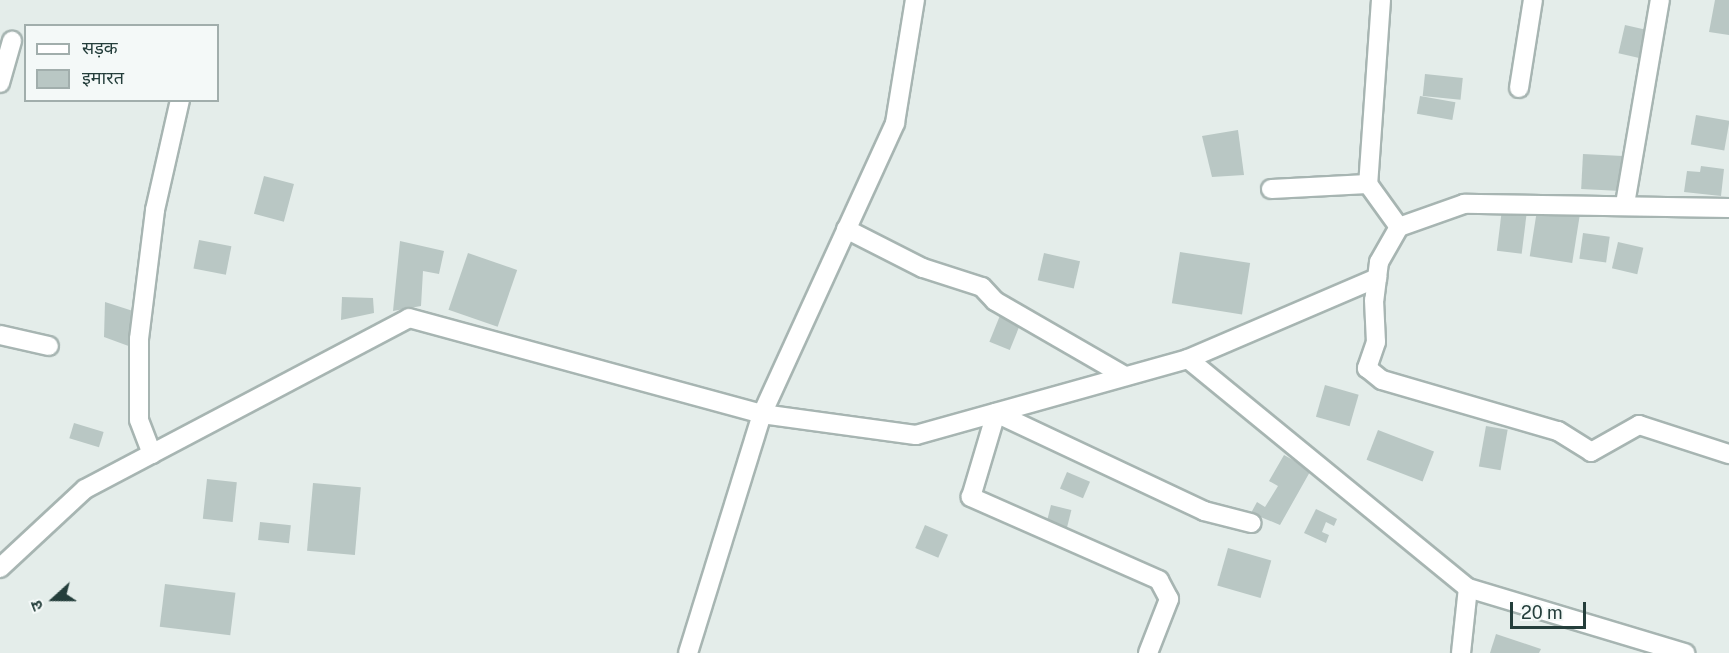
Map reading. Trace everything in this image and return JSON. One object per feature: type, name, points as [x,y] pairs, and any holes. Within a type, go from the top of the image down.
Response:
[{"type":"street","points":[[688,653],[762,414],[896,123],[915,0]]},
{"type":"street","points":[[1381,0],[1368,184],[1399,227]]},
{"type":"street","points":[[1519,88],[1533,0]]},
{"type":"street","points":[[1625,204],[1660,0]]},
{"type":"street","points":[[0,83],[12,40]]},
{"type":"street","points":[[152,454],[139,420],[139,339],[155,210],[180,102]]},
{"type":"street","points":[[1271,189],[1368,184]]},
{"type":"street","points":[[1728,204],[1464,204],[1399,227],[1379,262],[1376,342],[1367,368],[1382,380],[1558,431],[1591,452],[1640,425],[1729,454]]},
{"type":"street","points":[[846,229],[923,268],[982,287],[995,301],[1125,376]]},
{"type":"street","points":[[0,568],[85,489],[409,318],[762,414],[916,435],[1188,359],[1377,278]]},
{"type":"street","points":[[0,335],[49,346]]},
{"type":"street","points":[[1188,359],[1468,588],[1685,653]]},
{"type":"street","points":[[996,413],[1204,511],[1251,523]]},
{"type":"street","points":[[996,413],[971,497],[1159,580],[1169,599],[1148,653]]},
{"type":"street","points":[[1461,653],[1468,588]]},
{"type":"building","points":[[1715,0],[1729,0],[1729,35],[1709,32]]},
{"type":"building","points":[[1625,25],[1652,31],[1646,60],[1618,53]]},
{"type":"building","points":[[1425,74],[1463,78],[1460,100],[1423,96]]},
{"type":"building","points":[[1420,96],[1455,102],[1452,120],[1417,114]]},
{"type":"building","points":[[1696,115],[1729,121],[1724,150],[1691,145]]},
{"type":"building","points":[[1238,130],[1244,175],[1212,177],[1202,136]]},
{"type":"building","points":[[1583,154],[1628,156],[1626,191],[1581,189]]},
{"type":"building","points":[[1701,166],[1724,169],[1721,196],[1684,192],[1687,171],[1700,172]]},
{"type":"building","points":[[264,176],[294,184],[284,222],[254,214]]},
{"type":"building","points":[[1538,204],[1580,211],[1572,263],[1530,256]]},
{"type":"building","points":[[1502,209],[1527,212],[1522,254],[1497,251]]},
{"type":"building","points":[[1583,233],[1610,237],[1606,263],[1579,259]]},
{"type":"building","points":[[199,240],[231,246],[226,275],[193,268]]},
{"type":"building","points":[[400,241],[444,251],[439,274],[423,271],[421,306],[393,311]]},
{"type":"building","points":[[1618,242],[1643,248],[1637,274],[1612,268]]},
{"type":"building","points":[[1180,252],[1250,263],[1242,314],[1172,303]]},
{"type":"building","points":[[468,253],[517,270],[498,327],[448,310]]},
{"type":"building","points":[[1044,253],[1080,261],[1074,289],[1038,280]]},
{"type":"building","points":[[342,297],[373,298],[374,313],[341,320]]},
{"type":"building","points":[[105,302],[133,311],[134,348],[104,337]]},
{"type":"building","points":[[1001,313],[1021,321],[1010,350],[989,342]]},
{"type":"building","points":[[1325,385],[1359,395],[1350,426],[1316,417]]},
{"type":"building","points":[[74,423],[104,432],[99,447],[69,438]]},
{"type":"building","points":[[1486,426],[1508,430],[1501,470],[1479,466]]},
{"type":"building","points":[[1378,430],[1434,452],[1423,481],[1367,460]]},
{"type":"building","points":[[1284,455],[1311,470],[1280,525],[1251,513],[1257,502],[1265,507],[1278,486],[1269,481]]},
{"type":"building","points":[[1067,472],[1090,482],[1083,498],[1060,489]]},
{"type":"building","points":[[207,479],[237,482],[233,522],[203,519]]},
{"type":"building","points":[[313,483],[361,487],[355,555],[307,551]]},
{"type":"building","points":[[1051,505],[1071,510],[1066,530],[1046,525]]},
{"type":"building","points":[[1316,509],[1337,519],[1334,526],[1326,522],[1322,532],[1329,535],[1326,543],[1304,533]]},
{"type":"building","points":[[260,522],[291,525],[289,543],[258,540]]},
{"type":"building","points":[[925,525],[948,535],[938,558],[915,548]]},
{"type":"building","points":[[1228,548],[1271,560],[1261,598],[1217,585]]},
{"type":"building","points":[[165,584],[235,593],[230,635],[160,627]]},
{"type":"building","points":[[1496,634],[1541,649],[1539,653],[1490,653]]}]
